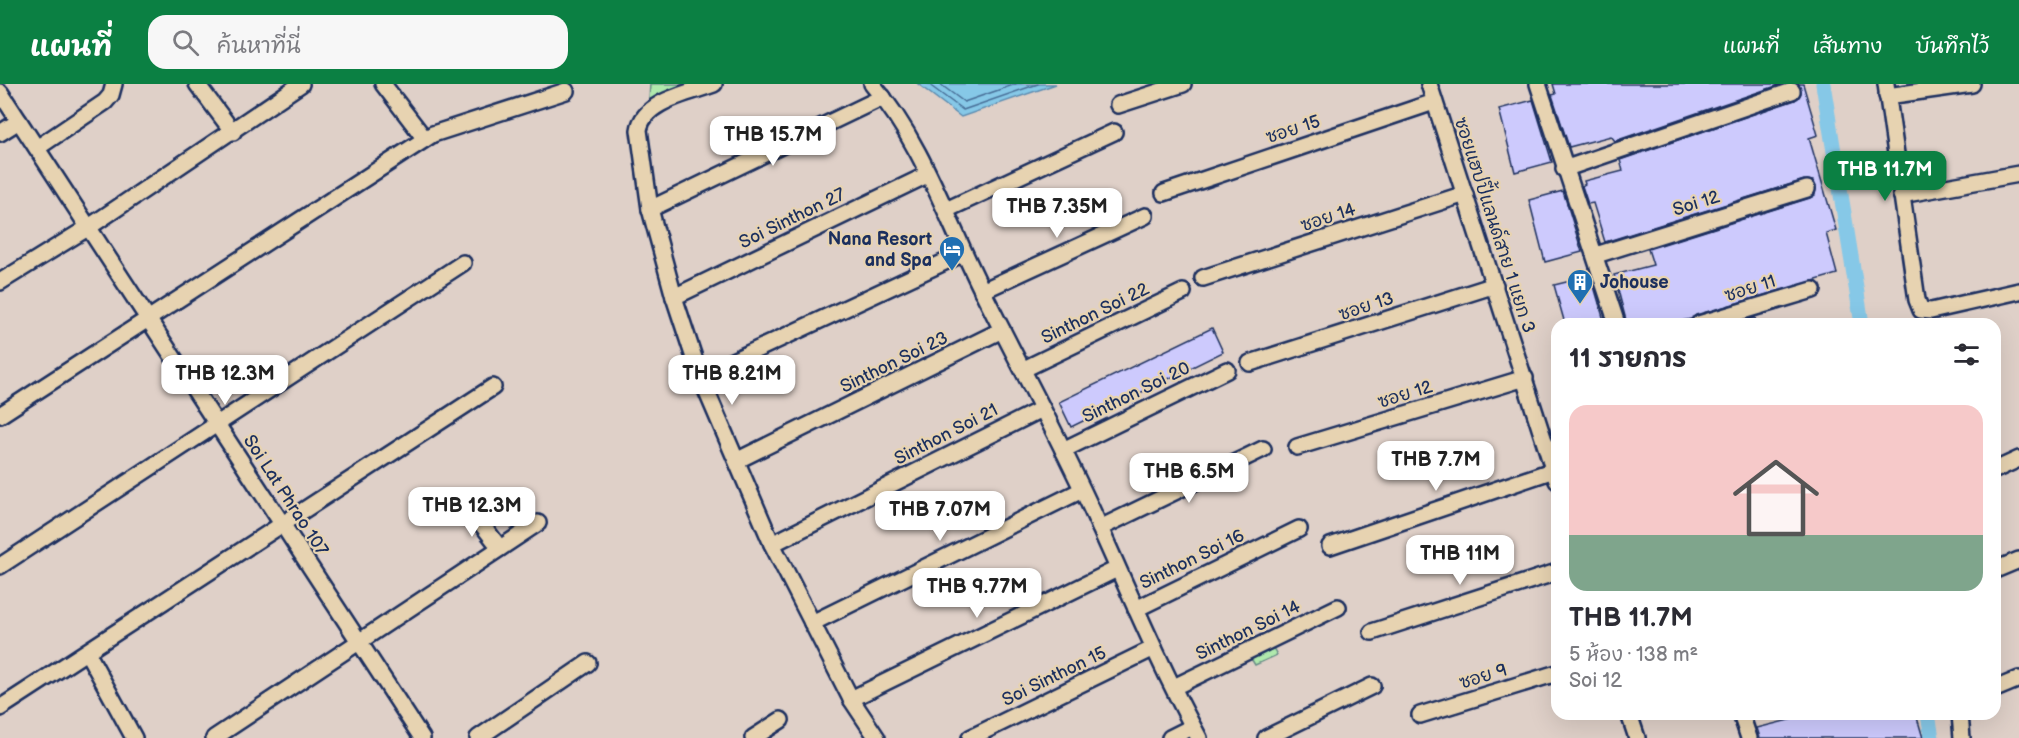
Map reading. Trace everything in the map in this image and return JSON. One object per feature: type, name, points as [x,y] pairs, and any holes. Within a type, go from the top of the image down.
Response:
[{"type":"street","points":[[37,148],[105,102],[111,95],[114,84]]},
{"type":"street","points":[[197,84],[233,132]]},
{"type":"street","points":[[0,282],[233,132],[301,84]]},
{"type":"street","points":[[383,84],[426,139]]},
{"type":"street","points":[[714,84],[651,109],[643,117],[639,130],[650,208],[674,297],[700,376],[772,543],[851,699],[877,738]]},
{"type":"street","points":[[872,84],[883,97],[946,210],[982,291],[1024,369],[1154,648],[1196,732],[1170,738]]},
{"type":"street","points":[[1118,105],[1183,84]]},
{"type":"street","name":"ซอยแฮปปี้แลนด์สาย 1 แยก 3","points":[[1429,84],[1551,462]]},
{"type":"street","points":[[1538,84],[1564,170],[1596,255],[1615,318]]},
{"type":"street","points":[[1972,84],[1887,90],[1917,300],[1921,310],[1931,311],[2019,291]]},
{"type":"street","points":[[0,414],[426,139],[464,122],[566,91]]},
{"type":"street","points":[[1564,170],[1792,91]]},
{"type":"street","name":"Soi Lat Phrao 107","points":[[0,92],[422,738]]},
{"type":"street","points":[[650,208],[883,97]]},
{"type":"street","name":"ซอย 15","points":[[1164,193],[1434,102]]},
{"type":"street","points":[[0,133],[19,121]]},
{"type":"street","points":[[946,210],[1114,132]]},
{"type":"street","points":[[1901,195],[2019,174]]},
{"type":"street","name":"Soi Sinthon 27","points":[[674,297],[927,175]]},
{"type":"street","name":"Soi 12","points":[[1596,255],[1807,189]]},
{"type":"street","name":"ซอย 14","points":[[1203,278],[1465,194]]},
{"type":"street","points":[[982,291],[1145,216]]},
{"type":"street","points":[[700,376],[964,253]]},
{"type":"street","points":[[0,566],[463,262]]},
{"type":"street","name":"ซอย 13","points":[[1250,363],[1495,285]]},
{"type":"street","name":"ซอย 11","points":[[1719,318],[1813,290]]},
{"type":"street","name":"Sinthon Soi 22","points":[[1024,369],[1183,292]]},
{"type":"street","name":"Sinthon Soi 23","points":[[738,460],[1002,330]]},
{"type":"street","name":"Sinthon Soi 20","points":[[1063,450],[1227,370]]},
{"type":"street","name":"ซอย 12","points":[[1297,447],[1525,378]]},
{"type":"street","points":[[0,708],[493,387]]},
{"type":"street","name":"Sinthon Soi 21","points":[[772,543],[1042,409]]},
{"type":"street","points":[[1100,528],[1263,449]]},
{"type":"street","points":[[2001,467],[2019,459]]},
{"type":"street","points":[[1330,546],[1551,476]]},
{"type":"street","points":[[812,623],[1082,490]]},
{"type":"street","points":[[470,509],[500,548]]},
{"type":"street","points":[[214,738],[538,523]]},
{"type":"street","name":"Sinthon Soi 16","points":[[1136,609],[1299,529]]},
{"type":"street","points":[[2001,568],[2019,560]]},
{"type":"street","points":[[851,699],[1117,569]]},
{"type":"street","points":[[1372,632],[1551,574]]},
{"type":"street","name":"Sinthon Soi 14","points":[[1174,687],[1338,607]]},
{"type":"street","name":"Soi Sinthon 15","points":[[970,738],[1154,648]]},
{"type":"street","points":[[87,652],[134,738]]},
{"type":"street","points":[[478,738],[588,663]]},
{"type":"street","name":"ซอย 9","points":[[1420,716],[1551,675]]},
{"type":"street","points":[[2001,686],[2019,679]]},
{"type":"street","points":[[1266,738],[1372,686]]},
{"type":"street","points":[[753,738],[781,720]]},
{"type":"street","points":[[1631,720],[1637,738]]},
{"type":"street","points":[[1743,720],[1749,738]]},
{"type":"street","points":[[1960,720],[1962,738]]},
{"type":"green space","points":[[650,84],[694,84],[649,100]]},
{"type":"green space","points":[[1272,646],[1277,655],[1255,665],[1250,657]]},
{"type":"water","points":[[918,84],[1056,84],[961,117]]},
{"type":"building","points":[[1553,84],[1782,84],[1615,141],[1611,136],[1569,147],[1552,95],[1556,94]]},
{"type":"building","points":[[1799,84],[1803,84],[1818,135],[1809,138],[1836,230],[1826,233],[1837,274],[1692,318],[1625,318],[1614,275],[1653,265],[1648,249],[1810,198],[1815,195],[1816,187],[1813,181],[1804,180],[1605,242],[1593,203],[1588,204],[1582,186],[1585,184],[1584,181],[1623,171],[1620,160],[1795,100],[1801,93]]},
{"type":"building","points":[[1533,100],[1552,162],[1515,172],[1499,109]]},
{"type":"building","points":[[1563,191],[1582,252],[1545,262],[1529,200]]},
{"type":"building","name":"Johouse","points":[[1591,276],[1603,318],[1563,318],[1554,285]]},
{"type":"building","points":[[1212,328],[1223,352],[1071,427],[1059,402]]},
{"type":"building","points":[[1789,720],[1918,720],[1923,738],[1760,738],[1757,728]]},
{"type":"waterway","points":[[1823,84],[1861,318]]},
{"type":"waterway","points":[[1929,720],[1932,738]]},
{"type":"place","name":"Nana Resort and Spa","points":[[952,272]]},
{"type":"place","name":"Johouse","points":[[1580,305]]}]
